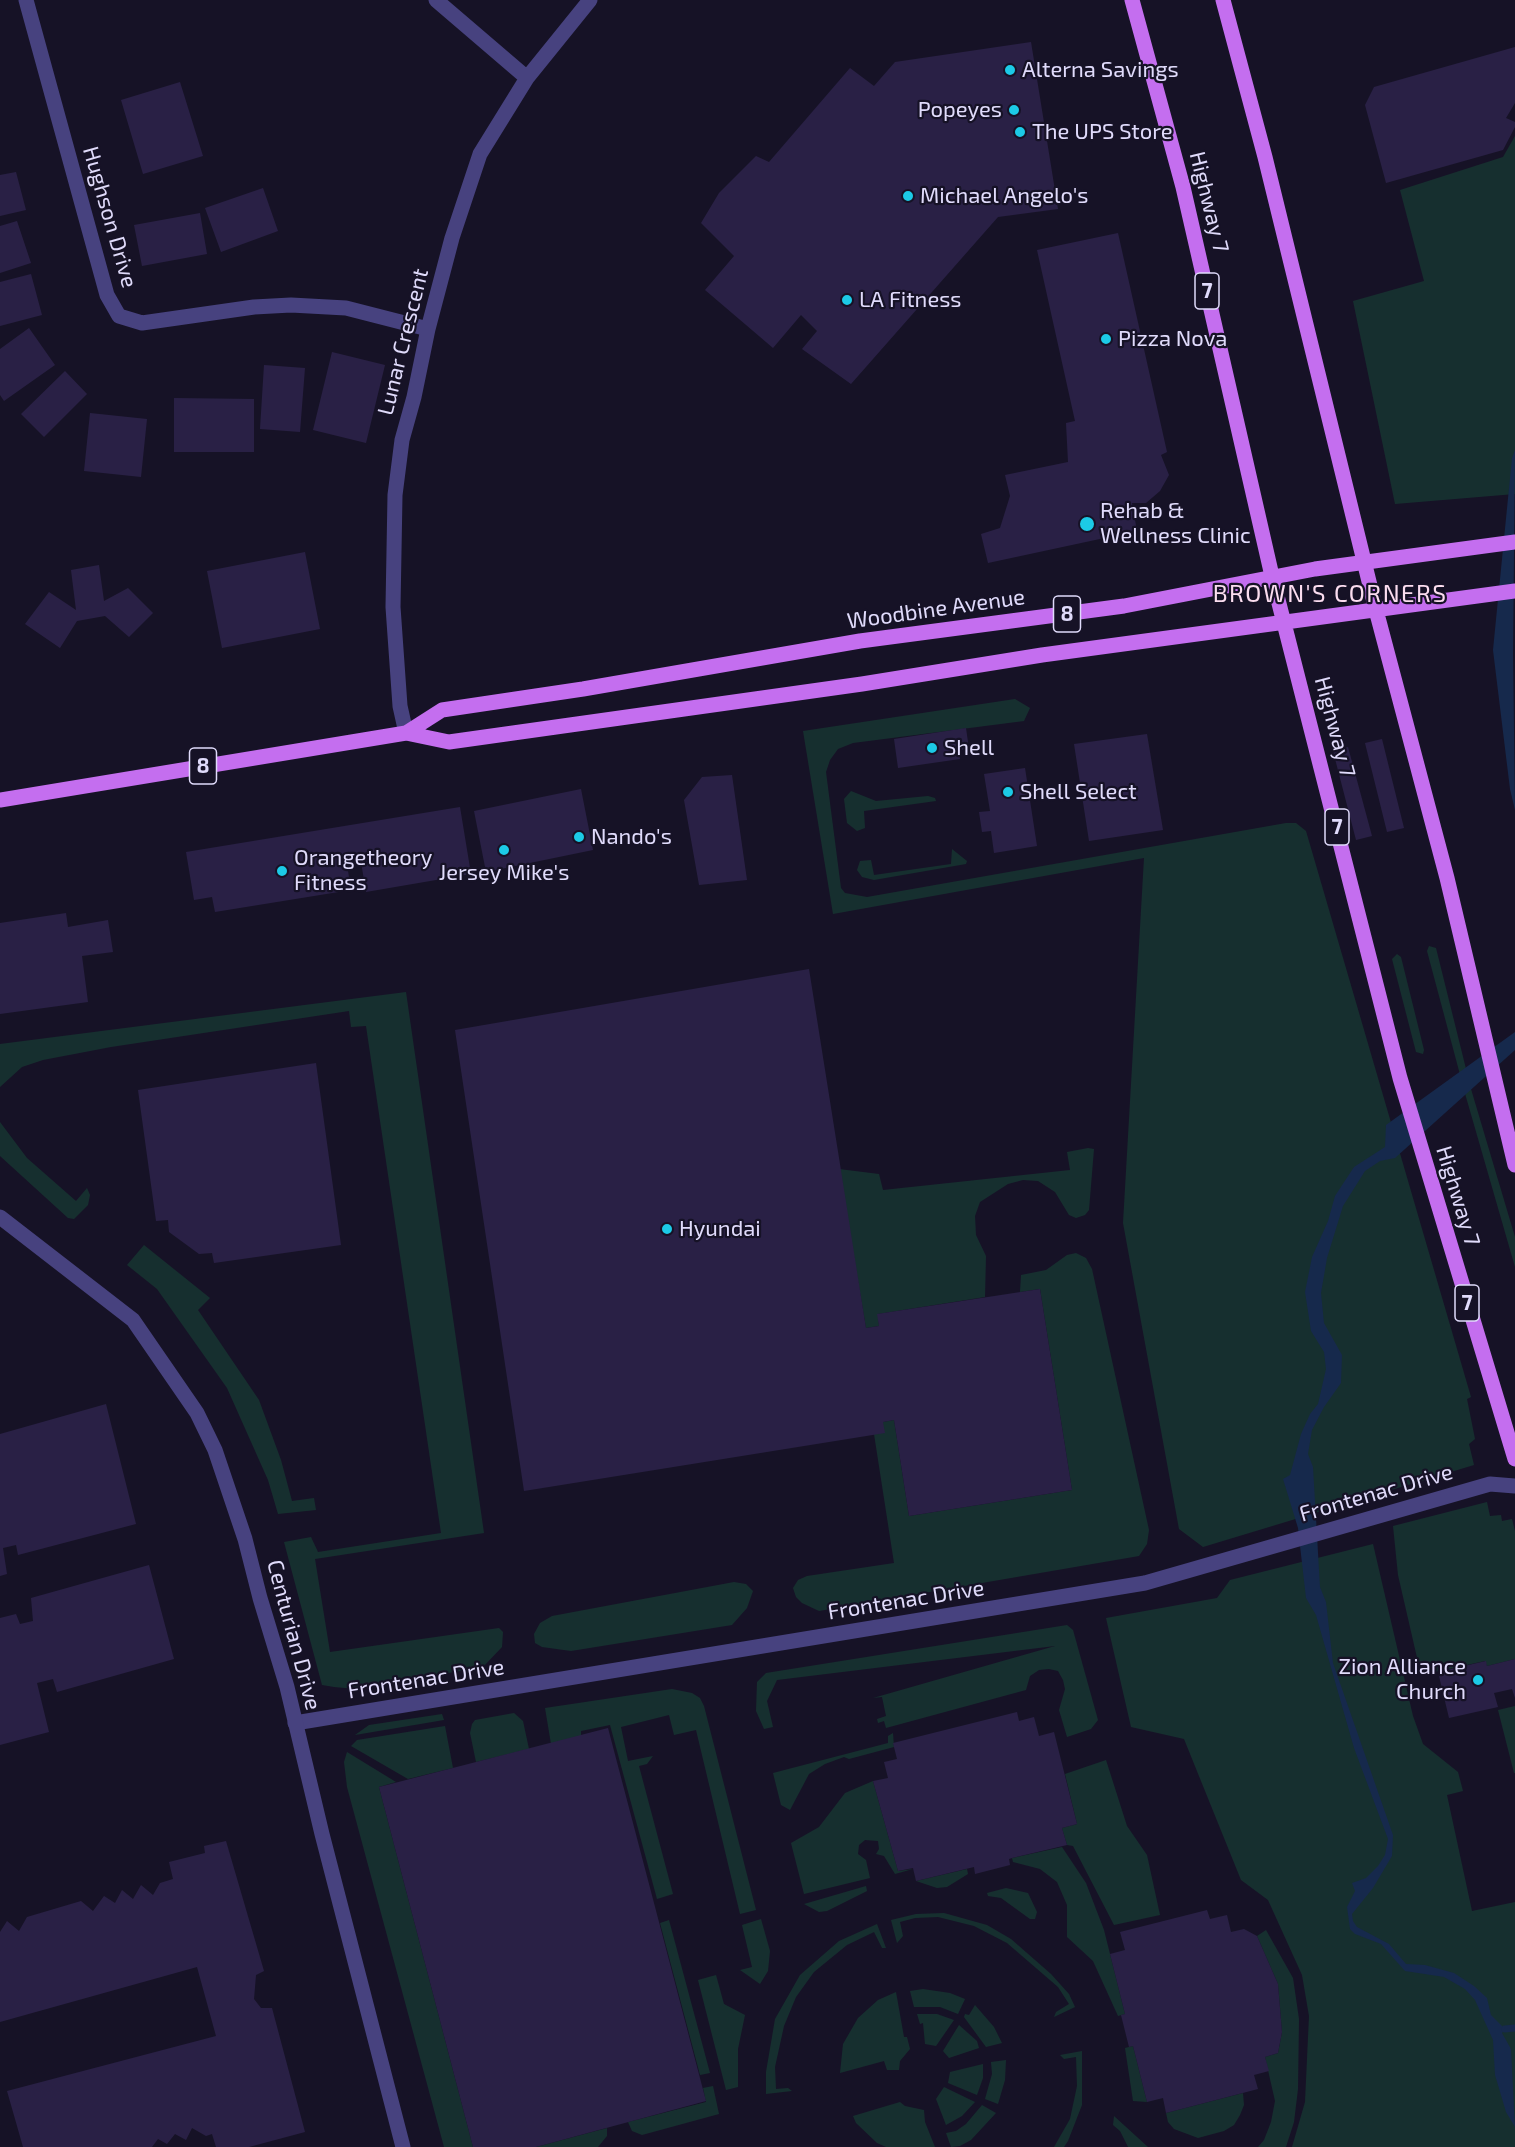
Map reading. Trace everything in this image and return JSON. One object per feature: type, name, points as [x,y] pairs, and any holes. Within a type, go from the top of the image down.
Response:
[{"type":"main road","name":"Highway 7","points":[[1132,0],[1183,187],[1272,576],[1400,1078],[1515,1459]]},
{"type":"main road","points":[[1223,0],[1376,610],[1447,878],[1498,1102],[1515,1165]]},
{"type":"main road","name":"Woodbine Avenue","points":[[406,733],[442,710],[583,689],[860,641],[1124,606],[1272,576],[1515,542]]},
{"type":"main road","name":"Woodbine Avenue","points":[[0,800],[406,733],[448,742],[838,687],[1042,655],[1255,628],[1284,621],[1515,591]]},
{"type":"street","name":"Hughson Drive","points":[[26,0],[107,295],[119,316],[142,324],[254,307],[291,305],[346,308],[428,329]]},
{"type":"street","points":[[436,0],[527,78]]},
{"type":"street","name":"Lunar Crescent","points":[[406,733],[400,706],[393,607],[393,542],[402,440],[414,398],[428,329],[452,238],[480,154],[527,78],[590,0]]},
{"type":"street","name":"Centurian Drive","points":[[0,1216],[133,1320],[197,1413],[215,1450],[245,1539],[295,1723],[403,2147]]},
{"type":"street","name":"Frontenac Drive","points":[[295,1723],[1145,1583],[1490,1484],[1515,1486]]},
{"type":"green space","points":[[1515,136],[1515,494],[1395,504],[1353,301],[1424,281],[1400,190],[1503,157]]},
{"type":"green space","points":[[1015,699],[1030,708],[1024,721],[853,743],[838,749],[830,760],[826,772],[841,888],[845,893],[867,897],[1286,823],[1296,823],[1306,831],[1471,1397],[1467,1399],[1475,1439],[1469,1444],[1474,1465],[1203,1547],[1179,1529],[1123,1223],[1144,858],[833,914],[803,731]]},
{"type":"green space","points":[[851,791],[876,801],[928,796],[935,798],[936,801],[864,811],[865,828],[857,831],[847,823],[844,799]]},
{"type":"green space","points":[[952,849],[967,861],[966,864],[874,880],[862,877],[857,870],[860,861],[871,860],[874,875],[951,864]]},
{"type":"green space","points":[[1429,946],[1436,948],[1471,1089],[1515,1237],[1515,1267],[1466,1097],[1427,951]]},
{"type":"green space","points":[[1397,954],[1401,957],[1424,1050],[1423,1054],[1416,1052],[1392,959]]},
{"type":"green space","points":[[406,992],[484,1533],[315,1559],[330,1652],[499,1628],[503,1632],[502,1647],[483,1667],[356,1689],[322,1685],[284,1542],[311,1537],[318,1552],[441,1533],[366,1026],[351,1027],[349,1011],[111,1047],[43,1060],[22,1067],[0,1087],[0,1044]]},
{"type":"green space","points":[[0,1122],[27,1158],[76,1201],[87,1188],[90,1195],[88,1205],[74,1219],[68,1218],[0,1156]]},
{"type":"green space","points":[[1094,1149],[1089,1210],[1085,1215],[1076,1218],[1069,1215],[1055,1192],[1038,1181],[1023,1180],[1008,1184],[980,1202],[975,1216],[976,1235],[986,1256],[985,1297],[878,1314],[879,1326],[866,1328],[839,1169],[879,1174],[883,1190],[1070,1170],[1067,1152]]},
{"type":"green space","points":[[144,1245],[210,1298],[198,1310],[259,1400],[281,1460],[292,1501],[314,1498],[316,1510],[278,1514],[268,1480],[227,1388],[157,1289],[127,1265]]},
{"type":"green space","points":[[1076,1253],[1086,1258],[1092,1269],[1149,1530],[1147,1544],[1139,1556],[819,1611],[802,1603],[796,1597],[793,1588],[798,1580],[807,1576],[894,1563],[874,1434],[883,1422],[894,1420],[909,1516],[1072,1490],[1040,1289],[1020,1292],[1021,1275],[1046,1270],[1067,1255]]},
{"type":"green space","points":[[1487,1502],[1490,1516],[1501,1515],[1502,1521],[1512,1519],[1515,1531],[1515,1659],[1487,1666],[1485,1661],[1421,1675],[1398,1575],[1393,1526]]},
{"type":"green space","points":[[1373,1544],[1413,1716],[1423,1744],[1458,1772],[1463,1791],[1447,1795],[1472,1911],[1515,1902],[1515,2147],[1292,2147],[1305,2102],[1309,2016],[1302,1975],[1268,1900],[1241,1880],[1184,1739],[1131,1727],[1106,1618],[1217,1598],[1230,1580]]},
{"type":"green space","points":[[734,1582],[746,1584],[753,1591],[747,1608],[732,1625],[571,1651],[542,1647],[535,1643],[534,1634],[540,1623],[552,1616]]},
{"type":"green space","points":[[1067,1625],[1073,1630],[1098,1720],[1091,1729],[1067,1737],[1059,1710],[1065,1689],[1063,1680],[1058,1671],[1049,1669],[1039,1670],[1030,1676],[1026,1690],[886,1728],[884,1721],[878,1723],[877,1719],[886,1716],[882,1697],[873,1698],[1055,1646],[777,1680],[767,1701],[773,1727],[764,1729],[756,1711],[757,1682],[766,1673]]},
{"type":"green space","points":[[672,1689],[692,1693],[700,1698],[704,1706],[756,1910],[740,1914],[696,1730],[674,1735],[669,1715],[621,1727],[628,1761],[653,1756],[647,1764],[639,1766],[673,1894],[657,1899],[610,1725],[581,1731],[581,1736],[551,1744],[545,1708]]},
{"type":"green space","points":[[1515,1706],[1515,1773],[1514,1773],[1498,1710]]},
{"type":"green space","points":[[514,1713],[523,1721],[529,1749],[476,1762],[470,1733],[475,1720]]},
{"type":"green space","points":[[442,1714],[444,1720],[355,1735],[369,1725]]},
{"type":"green space","points":[[445,1726],[453,1768],[408,1779],[351,1746],[357,1740]]},
{"type":"green space","points":[[893,1733],[894,1747],[849,1759],[844,1757],[825,1764],[809,1774],[790,1810],[781,1805],[773,1773],[888,1743],[888,1736]]},
{"type":"green space","points":[[347,1752],[396,1782],[379,1787],[473,2147],[444,2147],[347,1787],[344,1762]]},
{"type":"green space","points":[[1106,1760],[1127,1826],[1147,1855],[1160,1915],[1114,1925],[1073,1846],[1067,1845],[1062,1828],[1077,1824],[1065,1774]]},
{"type":"green space","points":[[873,1781],[898,1871],[913,1869],[895,1874],[884,1856],[876,1854],[879,1849],[878,1841],[865,1840],[859,1845],[858,1854],[866,1860],[870,1878],[804,1894],[791,1843],[819,1827],[845,1793]]},
{"type":"green space","points":[[1062,1847],[1086,1883],[1104,1930],[1125,2014],[1118,2016],[1093,1961],[1067,1937],[1067,1905],[1057,1882],[1040,1869],[1013,1862],[1012,1858]]},
{"type":"green space","points":[[967,1869],[968,1874],[947,1887],[937,1888],[916,1881]]},
{"type":"green space","points":[[866,1886],[867,1891],[827,1911],[819,1912],[804,1904]]},
{"type":"green space","points":[[1006,1888],[1028,1893],[1037,1912],[1035,1919],[1030,1919],[1001,1898],[988,1896],[987,1893]]},
{"type":"green space","points":[[944,1913],[987,1925],[1011,1939],[1051,1974],[1069,1994],[1075,2007],[1054,2017],[1056,2012],[1069,2004],[1058,1987],[1007,1943],[974,1926],[938,1917],[915,1918],[900,1922],[903,1936],[897,1943],[891,1920],[916,1914]]},
{"type":"green space","points":[[761,1919],[770,1951],[768,1971],[760,1984],[740,1970],[752,1967],[742,1925]]},
{"type":"green space","points":[[669,1920],[710,2073],[700,2075],[660,1923]]},
{"type":"green space","points":[[877,1924],[886,1948],[882,1948],[874,1932],[847,1945],[814,1972],[796,1997],[784,2026],[775,2067],[776,2089],[788,2088],[792,2091],[766,2094],[766,2072],[775,2019],[800,1975],[839,1941]]},
{"type":"green space","points":[[1266,1930],[1293,1978],[1299,2019],[1298,2089],[1294,2122],[1286,2147],[1258,2147],[1264,2140],[1271,2122],[1275,2101],[1265,2057],[1278,2053],[1282,2032],[1278,1984],[1257,1936]]},
{"type":"green space","points":[[716,1975],[724,2004],[745,2015],[738,2049],[738,2087],[726,2090],[698,1980]]},
{"type":"green space","points":[[923,1989],[950,1993],[965,1999],[958,2014],[940,2007],[914,2007],[910,1991]]},
{"type":"green space","points":[[896,1992],[904,2037],[907,2037],[910,2049],[900,2061],[899,2070],[887,2070],[884,2061],[840,2073],[843,2044],[858,2018],[878,2000]]},
{"type":"green space","points":[[975,2005],[994,2027],[1002,2043],[986,2047],[964,2017],[965,2014],[969,2015]]},
{"type":"green space","points":[[917,2014],[937,2014],[954,2020],[936,2046],[925,2044],[923,2023],[920,2024]]},
{"type":"green space","points":[[959,2025],[977,2041],[979,2048],[949,2058],[943,2051]]},
{"type":"green space","points":[[1133,2046],[1147,2102],[1133,2101],[1125,2048]]},
{"type":"green space","points":[[1082,2051],[1082,2105],[1064,2147],[1054,2147],[1070,2119],[1077,2086],[1076,2057],[1064,2059],[1060,2055]]},
{"type":"green space","points":[[1006,2060],[1005,2080],[998,2104],[985,2099],[992,2074],[991,2062]]},
{"type":"green space","points":[[983,2064],[983,2078],[977,2095],[948,2083],[950,2072]]},
{"type":"green space","points":[[713,2086],[719,2114],[642,2135],[632,2131],[628,2122],[706,2102],[703,2088]]},
{"type":"green space","points":[[944,2087],[975,2102],[962,2116],[946,2125],[936,2099]]},
{"type":"green space","points":[[1243,2093],[1244,2105],[1240,2115],[1234,2125],[1224,2131],[1198,2138],[1174,2129],[1168,2122],[1166,2113]]},
{"type":"green space","points":[[900,2102],[905,2106],[924,2110],[925,2122],[935,2147],[886,2147],[877,2143],[856,2123],[853,2116]]},
{"type":"green space","points":[[982,2105],[996,2113],[971,2140],[960,2146],[951,2147],[946,2133],[956,2131],[966,2124]]},
{"type":"green space","points":[[1114,2116],[1148,2147],[1128,2147],[1120,2131],[1113,2125]]},
{"type":"green space","points":[[607,2128],[607,2136],[598,2147],[536,2147]]},
{"type":"water","points":[[1515,450],[1513,654],[1515,810],[1510,789],[1493,650],[1512,458]]},
{"type":"water","points":[[1515,1032],[1515,1050],[1395,1158],[1380,1161],[1365,1171],[1343,1206],[1327,1258],[1321,1293],[1324,1323],[1342,1355],[1341,1383],[1324,1407],[1312,1430],[1308,1454],[1313,1467],[1320,1587],[1326,1602],[1333,1663],[1393,1835],[1392,1856],[1373,1888],[1352,1914],[1353,1921],[1357,1927],[1389,1944],[1406,1964],[1425,1965],[1454,1973],[1487,1998],[1491,2015],[1505,2029],[1502,2033],[1511,2049],[1515,2127],[1506,2112],[1495,2075],[1493,2040],[1475,2000],[1465,1989],[1444,1977],[1405,1971],[1381,1944],[1355,1934],[1350,1929],[1347,1907],[1355,1891],[1352,1883],[1366,1878],[1378,1866],[1385,1855],[1388,1839],[1354,1748],[1316,1615],[1306,1598],[1298,1528],[1283,1479],[1290,1475],[1301,1434],[1310,1414],[1318,1404],[1326,1369],[1324,1352],[1311,1331],[1305,1292],[1312,1257],[1328,1221],[1335,1196],[1354,1167],[1385,1147],[1386,1125]]},
{"type":"building","points":[[1031,42],[1058,209],[998,217],[851,384],[802,349],[817,331],[801,315],[773,348],[705,290],[734,256],[701,223],[719,193],[756,156],[769,162],[850,68],[874,86],[895,62]]},
{"type":"building","points":[[1515,47],[1515,103],[1506,118],[1515,122],[1515,127],[1503,150],[1386,183],[1365,105],[1374,87]]},
{"type":"building","points":[[180,82],[203,156],[143,174],[121,100]]},
{"type":"building","points":[[16,172],[26,210],[0,216],[0,175]]},
{"type":"building","points":[[263,188],[278,231],[221,252],[205,208]]},
{"type":"building","points":[[200,213],[207,254],[142,266],[134,225]]},
{"type":"building","points":[[17,221],[31,263],[0,273],[0,226]]},
{"type":"building","points":[[1118,233],[1167,452],[1161,455],[1169,475],[1160,491],[1146,503],[1132,503],[1137,531],[988,563],[981,534],[1000,528],[1010,496],[1005,475],[1068,462],[1066,423],[1075,421],[1037,250]]},
{"type":"building","points":[[31,274],[42,315],[0,326],[0,282]]},
{"type":"building","points":[[29,328],[55,365],[4,401],[0,395],[0,349]]},
{"type":"building","points":[[332,352],[385,365],[366,443],[313,430]]},
{"type":"building","points":[[264,365],[305,368],[300,432],[260,429]]},
{"type":"building","points":[[65,371],[87,394],[44,437],[21,414]]},
{"type":"building","points":[[174,398],[254,399],[254,452],[174,452]]},
{"type":"building","points":[[90,413],[147,419],[141,477],[84,471]]},
{"type":"building","points":[[305,552],[320,629],[222,648],[207,571]]},
{"type":"building","points":[[99,565],[104,601],[128,588],[153,613],[129,637],[105,616],[77,621],[60,648],[25,624],[49,592],[76,610],[71,570]]},
{"type":"building","name":"Shell","points":[[966,728],[969,749],[959,750],[960,759],[898,768],[894,739]]},
{"type":"building","points":[[1147,734],[1163,830],[1089,841],[1074,744]]},
{"type":"building","points":[[1382,739],[1404,828],[1387,832],[1365,743]]},
{"type":"building","points":[[1348,747],[1372,836],[1356,840],[1333,751]]},
{"type":"building","name":"Shell Select","points":[[1025,768],[1037,846],[994,853],[991,831],[982,832],[979,812],[990,811],[984,774]]},
{"type":"building","points":[[732,775],[747,880],[699,885],[684,800],[702,777]]},
{"type":"building","points":[[581,789],[593,850],[486,872],[474,811]]},
{"type":"building","points":[[460,807],[471,874],[366,892],[360,856],[346,858],[351,890],[215,912],[212,897],[194,900],[186,852]]},
{"type":"building","points":[[66,913],[68,927],[108,920],[113,952],[82,956],[88,1002],[0,1014],[0,923]]},
{"type":"building","name":"Hyundai","points":[[809,969],[866,1328],[879,1326],[877,1314],[1040,1289],[1072,1490],[909,1516],[894,1420],[883,1422],[885,1433],[524,1491],[455,1030]]},
{"type":"building","points":[[316,1063],[341,1245],[214,1263],[212,1253],[199,1254],[169,1232],[168,1220],[156,1221],[138,1090]]},
{"type":"building","points":[[106,1404],[136,1524],[18,1555],[16,1545],[3,1548],[7,1574],[0,1576],[0,1434]]},
{"type":"building","points":[[149,1565],[174,1659],[57,1692],[53,1679],[37,1683],[49,1732],[0,1745],[0,1618],[16,1614],[20,1624],[33,1621],[31,1598]]},
{"type":"building","name":"Zion Alliance Church","points":[[1515,1659],[1515,1698],[1512,1689],[1494,1693],[1498,1707],[1449,1718],[1438,1672],[1486,1661],[1487,1666]]},
{"type":"building","points":[[1017,1712],[1019,1721],[1034,1717],[1039,1736],[1054,1732],[1077,1824],[1062,1828],[1067,1845],[1012,1858],[1009,1859],[1010,1865],[975,1874],[974,1867],[916,1881],[913,1868],[898,1871],[873,1781],[888,1778],[884,1762],[897,1759],[893,1743]]},
{"type":"building","points":[[608,1728],[706,2101],[536,2147],[473,2147],[379,1787]]},
{"type":"building","points":[[226,1841],[264,1971],[256,1975],[254,1999],[261,2008],[272,2008],[305,2132],[249,2147],[216,2147],[212,2134],[206,2136],[192,2128],[186,2140],[175,2134],[167,2144],[158,2139],[152,2147],[23,2147],[7,2091],[216,2036],[197,1967],[0,2022],[0,1932],[7,1921],[19,1931],[27,1917],[81,1901],[93,1911],[104,1896],[115,1903],[122,1890],[133,1899],[141,1885],[153,1895],[160,1883],[173,1879],[169,1862],[205,1853],[204,1846]]},
{"type":"building","points":[[1207,1910],[1210,1919],[1227,1915],[1231,1932],[1244,1929],[1257,1936],[1278,1984],[1282,2032],[1278,2053],[1265,2057],[1269,2071],[1254,2075],[1258,2089],[1166,2113],[1163,2098],[1147,2102],[1133,2046],[1129,2047],[1121,2015],[1125,2014],[1110,1954],[1125,1950],[1120,1932]]},
{"type":"waterway","points":[[1505,2029],[1515,2028]]},
{"type":"place","name":"Alterna Savings","points":[[1010,70]]},
{"type":"place","name":"Popeyes","points":[[1014,110]]},
{"type":"place","name":"The UPS Store","points":[[1020,132]]},
{"type":"place","name":"Michael Angelo's","points":[[908,196]]},
{"type":"place","name":"LA Fitness","points":[[847,300]]},
{"type":"place","name":"Pizza Nova","points":[[1106,339]]},
{"type":"place","name":"Rehab & Wellness Clinic","points":[[1087,524]]},
{"type":"place","name":"Shell","points":[[932,748]]},
{"type":"place","name":"Shell Select","points":[[1008,792]]},
{"type":"place","name":"Nando's","points":[[579,837]]},
{"type":"place","name":"Jersey Mike's","points":[[504,850]]},
{"type":"place","name":"Orangetheory Fitness","points":[[282,871]]},
{"type":"place","name":"Hyundai","points":[[667,1229]]},
{"type":"place","name":"Zion Alliance Church","points":[[1478,1680]]},
{"type":"district","name":"BROWN'S CORNERS","points":[[1330,594]]}]
